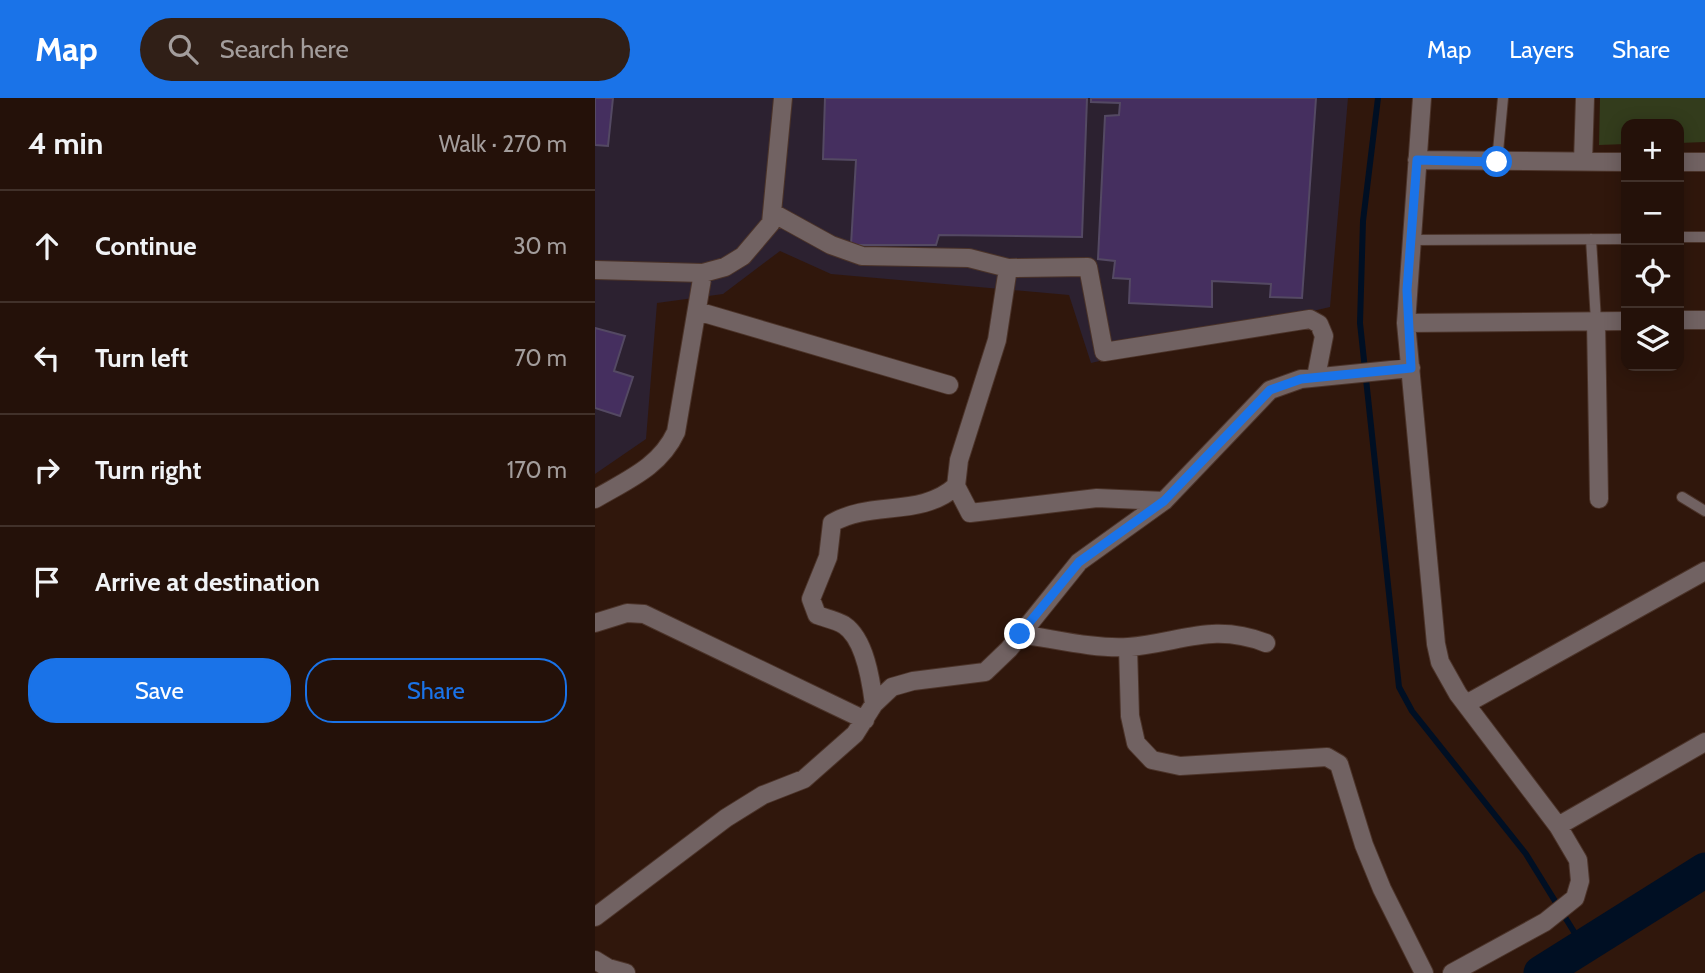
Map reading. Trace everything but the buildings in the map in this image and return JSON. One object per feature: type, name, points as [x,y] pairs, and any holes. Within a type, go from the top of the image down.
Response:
[{"type":"street","points":[[595,270],[703,273],[725,267],[743,256],[760,240],[771,223],[783,98]]},
{"type":"street","points":[[1422,98],[1403,369],[1436,644],[1440,662],[1466,704],[1558,826],[1578,860],[1580,881],[1575,898],[1545,922],[1452,973]]},
{"type":"street","points":[[1583,162],[1585,98]]},
{"type":"street","points":[[1417,160],[1621,162]]},
{"type":"street","points":[[1684,162],[1705,162]]},
{"type":"street","points":[[773,213],[831,245],[862,256],[969,257],[1008,268],[1089,267],[1104,352],[1310,319],[1319,324],[1324,336],[1323,376]]},
{"type":"street","points":[[1008,268],[997,340],[959,460],[956,486],[970,513],[1097,498],[1164,501]]},
{"type":"street","points":[[595,499],[652,465],[668,451],[677,432],[703,273]]},
{"type":"street","points":[[697,311],[949,385]]},
{"type":"street","points":[[1684,320],[1705,320]]},
{"type":"street","points":[[1596,321],[1599,499]]},
{"type":"street","points":[[1406,323],[1621,321]]},
{"type":"street","points":[[595,917],[726,818],[763,796],[804,779],[855,734],[869,712],[891,687],[902,683],[985,672],[1079,562],[1164,501],[1270,390],[1323,376],[1403,369]]},
{"type":"street","points":[[869,712],[871,678],[853,634],[843,625],[817,615],[811,599],[828,557],[832,523],[847,514],[922,505],[945,496],[956,486]]},
{"type":"street","points":[[1466,704],[1705,571]]},
{"type":"street","points":[[595,623],[627,613],[644,614],[869,712]]},
{"type":"street","points":[[1020,634],[1128,646],[1218,632],[1250,637],[1266,643]]},
{"type":"street","points":[[1128,646],[1131,716],[1136,743],[1152,760],[1180,766],[1327,757],[1339,764],[1364,845],[1382,890],[1424,973]]},
{"type":"street","points":[[1558,826],[1705,742]]},
{"type":"street","points":[[595,960],[626,973]]},
{"type":"lane","points":[[1497,162],[1503,98]]},
{"type":"lane","points":[[1684,237],[1705,237]]},
{"type":"lane","points":[[1591,239],[1596,321]]},
{"type":"lane","points":[[1411,240],[1621,239]]},
{"type":"lane","points":[[1682,497],[1705,511]]},
{"type":"shaded area","points":[[595,98],[1348,98],[1330,307],[1091,363],[1069,295],[831,274],[780,251],[723,294],[657,303],[646,439],[595,474]]},
{"type":"green space","points":[[1600,98],[1705,98],[1705,142],[1684,143],[1684,119],[1621,119],[1621,144],[1599,145]]},
{"type":"waterway","points":[[1378,98],[1363,221],[1360,323],[1399,687],[1412,711],[1526,854],[1584,948]]},
{"type":"waterway","points":[[1541,973],[1705,870]]},
{"type":"route","points":[[1020,634],[1079,562],[1164,501],[1270,390],[1301,379],[1411,368],[1406,323],[1417,160],[1497,162]]}]
